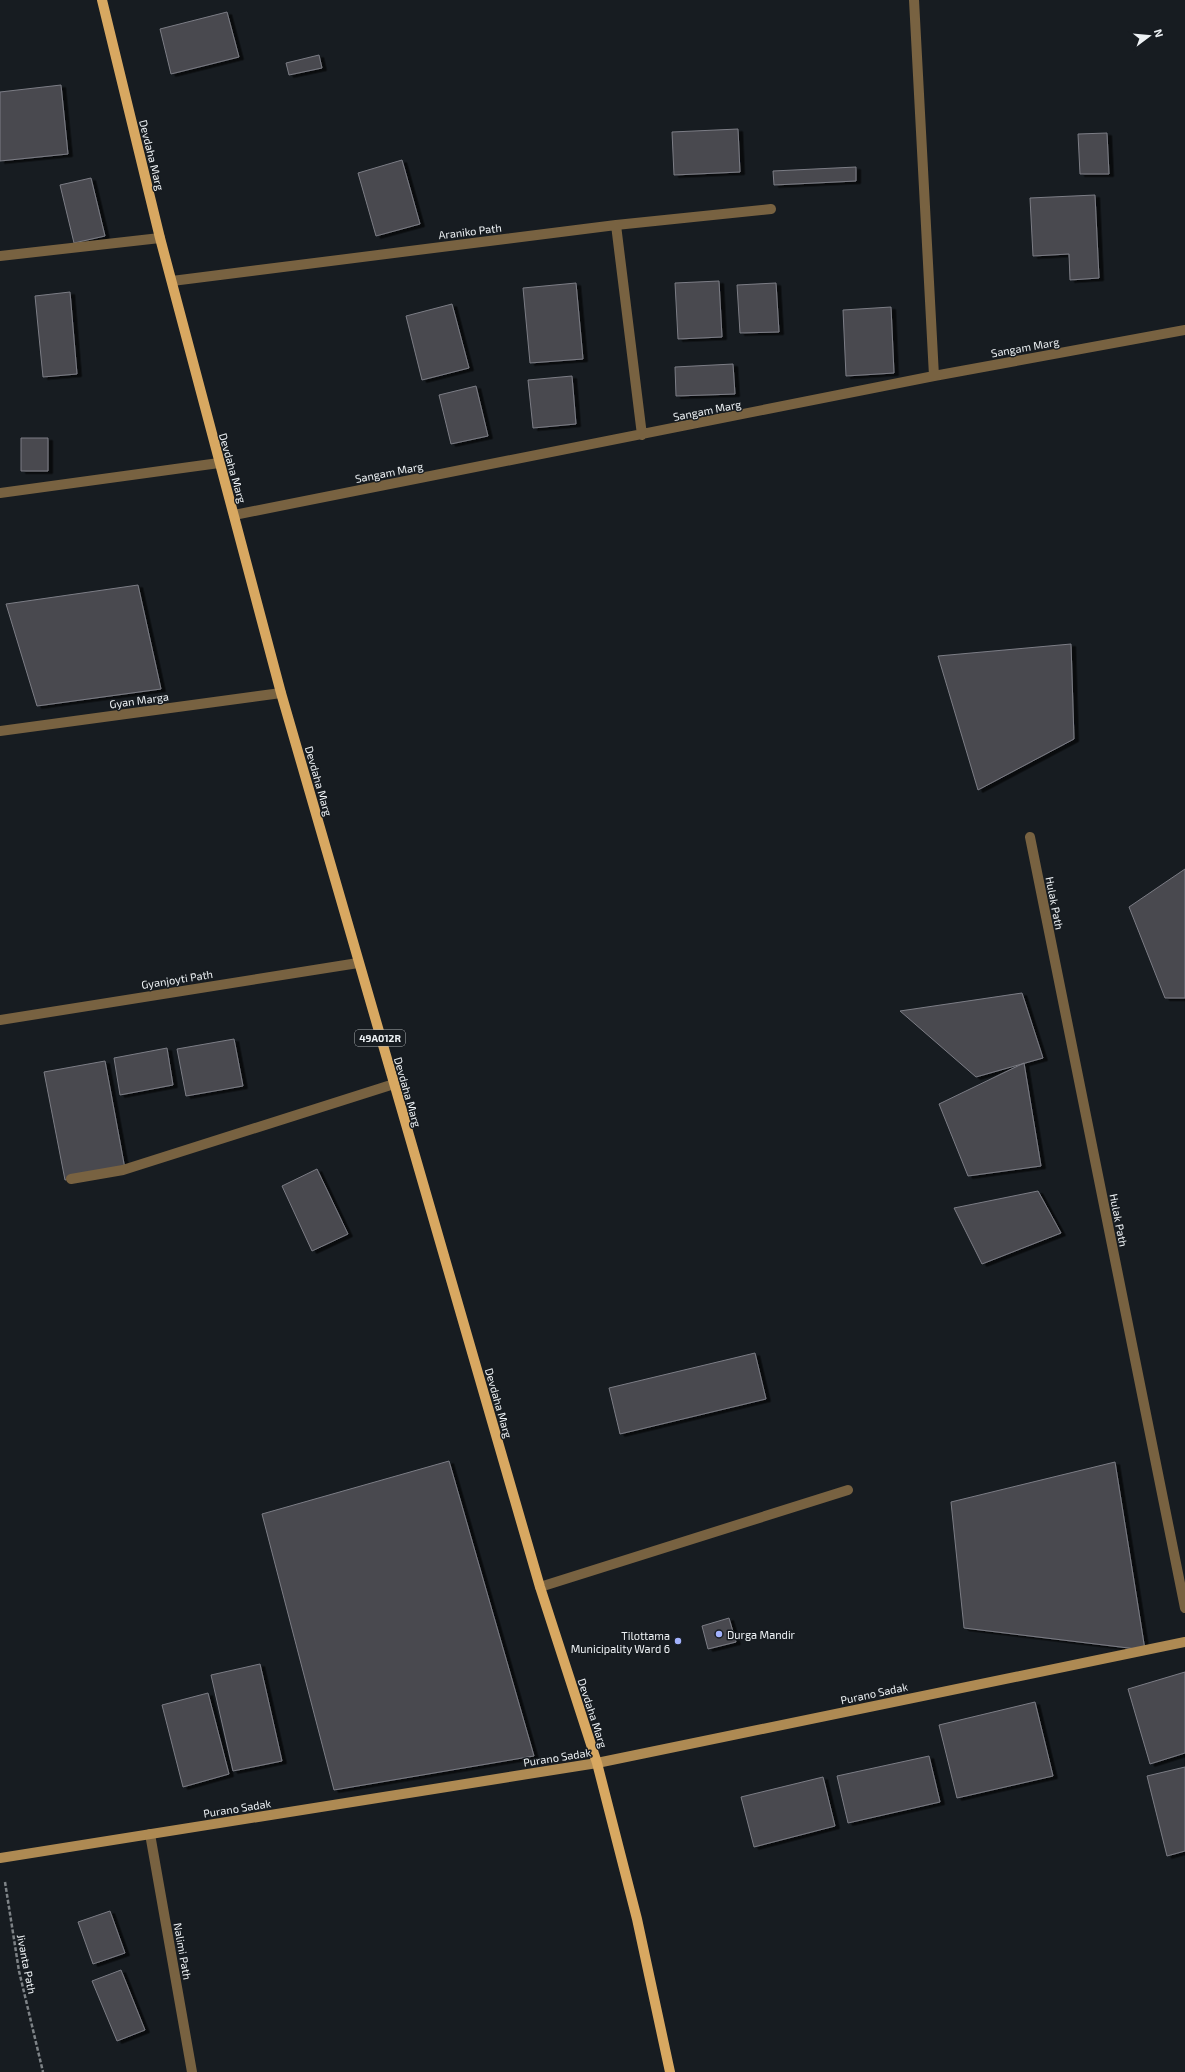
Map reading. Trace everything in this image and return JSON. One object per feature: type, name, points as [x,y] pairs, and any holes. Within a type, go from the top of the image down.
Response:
[{"type":"main road","name":"Devdaha Marg","points":[[102,0],[160,238],[219,464],[282,693],[358,963],[540,1587],[597,1763],[637,1919],[670,2072]]},
{"type":"main road","name":"Purano Sadak","points":[[0,1858],[597,1763],[1185,1642]]},
{"type":"street","points":[[914,0],[934,376]]},
{"type":"street","name":"Araniko Path","points":[[172,281],[616,225],[771,209]]},
{"type":"street","points":[[616,225],[642,435]]},
{"type":"street","points":[[0,256],[160,238]]},
{"type":"street","name":"Sangam Marg","points":[[234,515],[934,376],[1185,330]]},
{"type":"street","points":[[0,493],[219,464]]},
{"type":"street","name":"Gyan Marga","points":[[0,731],[282,693]]},
{"type":"street","name":"Hulak Path","points":[[1030,837],[1185,1608]]},
{"type":"street","name":"Gyanjoyti Path","points":[[0,1020],[358,963]]},
{"type":"street","points":[[71,1179],[123,1170],[394,1084]]},
{"type":"street","points":[[540,1587],[848,1490]]},
{"type":"street","name":"Nalimi Path","points":[[150,1834],[192,2072]]},
{"type":"path","name":"Jivanta Path","points":[[0,1858],[19,1971],[43,2072]]},
{"type":"building","points":[[227,12],[239,57],[171,74],[160,29]]},
{"type":"building","points":[[319,55],[322,68],[289,75],[286,63]]},
{"type":"building","points":[[61,85],[68,154],[0,161],[0,92]]},
{"type":"building","points":[[738,129],[740,172],[674,175],[672,132]]},
{"type":"building","points":[[1107,133],[1109,174],[1080,174],[1078,134]]},
{"type":"building","points":[[402,160],[420,224],[376,236],[358,173]]},
{"type":"building","points":[[856,167],[856,181],[774,185],[773,171]]},
{"type":"building","points":[[91,178],[105,236],[74,243],[60,185]]},
{"type":"building","points":[[1095,195],[1099,278],[1070,280],[1069,254],[1033,256],[1030,198]]},
{"type":"building","points":[[719,281],[722,337],[678,339],[675,283]]},
{"type":"building","points":[[576,283],[583,359],[530,363],[523,288]]},
{"type":"building","points":[[776,283],[779,332],[740,333],[737,285]]},
{"type":"building","points":[[70,292],[77,374],[43,377],[35,296]]},
{"type":"building","points":[[452,304],[469,368],[422,380],[406,316]]},
{"type":"building","points":[[891,307],[894,373],[846,376],[843,310]]},
{"type":"building","points":[[733,364],[735,394],[676,396],[675,367]]},
{"type":"building","points":[[572,376],[576,424],[533,428],[528,380]]},
{"type":"building","points":[[476,386],[488,436],[451,444],[439,395]]},
{"type":"building","points":[[21,438],[48,438],[48,471],[21,471]]},
{"type":"building","points":[[138,585],[161,689],[37,706],[6,604]]},
{"type":"building","points":[[1071,644],[1074,739],[978,790],[938,656]]},
{"type":"building","points":[[1185,869],[1185,998],[1165,998],[1129,907]]},
{"type":"building","points":[[1022,993],[1043,1058],[976,1077],[900,1011]]},
{"type":"building","points":[[234,1039],[243,1086],[186,1096],[177,1049]]},
{"type":"building","points":[[167,1048],[173,1085],[120,1095],[114,1058]]},
{"type":"building","points":[[105,1061],[125,1169],[65,1180],[44,1072]]},
{"type":"building","points":[[1024,1063],[1041,1166],[968,1176],[939,1104]]},
{"type":"building","points":[[317,1169],[348,1234],[312,1251],[282,1186]]},
{"type":"building","points":[[1038,1191],[1061,1233],[982,1264],[954,1208]]},
{"type":"building","points":[[755,1353],[766,1399],[620,1434],[609,1388]]},
{"type":"building","points":[[449,1461],[534,1756],[334,1790],[262,1514]]},
{"type":"building","points":[[1115,1462],[1145,1650],[964,1628],[951,1502]]},
{"type":"building","name":"Durga Mandir","points":[[729,1618],[736,1642],[708,1649],[702,1626]]},
{"type":"building","points":[[260,1664],[282,1761],[233,1771],[211,1675]]},
{"type":"building","points":[[1185,1672],[1185,1753],[1150,1764],[1128,1689]]},
{"type":"building","points":[[208,1693],[229,1774],[183,1787],[162,1705]]},
{"type":"building","points":[[1035,1702],[1053,1776],[957,1798],[939,1725]]},
{"type":"building","points":[[929,1756],[940,1802],[848,1823],[837,1776]]},
{"type":"building","points":[[1185,1767],[1185,1851],[1167,1856],[1147,1776]]},
{"type":"building","points":[[823,1777],[835,1826],[754,1847],[741,1797]]},
{"type":"building","points":[[110,1911],[125,1953],[93,1964],[78,1922]]},
{"type":"building","points":[[121,1970],[145,2030],[117,2041],[92,1981]]},
{"type":"place","name":"Durga Mandir","points":[[719,1634]]},
{"type":"place","name":"Tilottama Municipality Ward 6","points":[[678,1641]]}]
